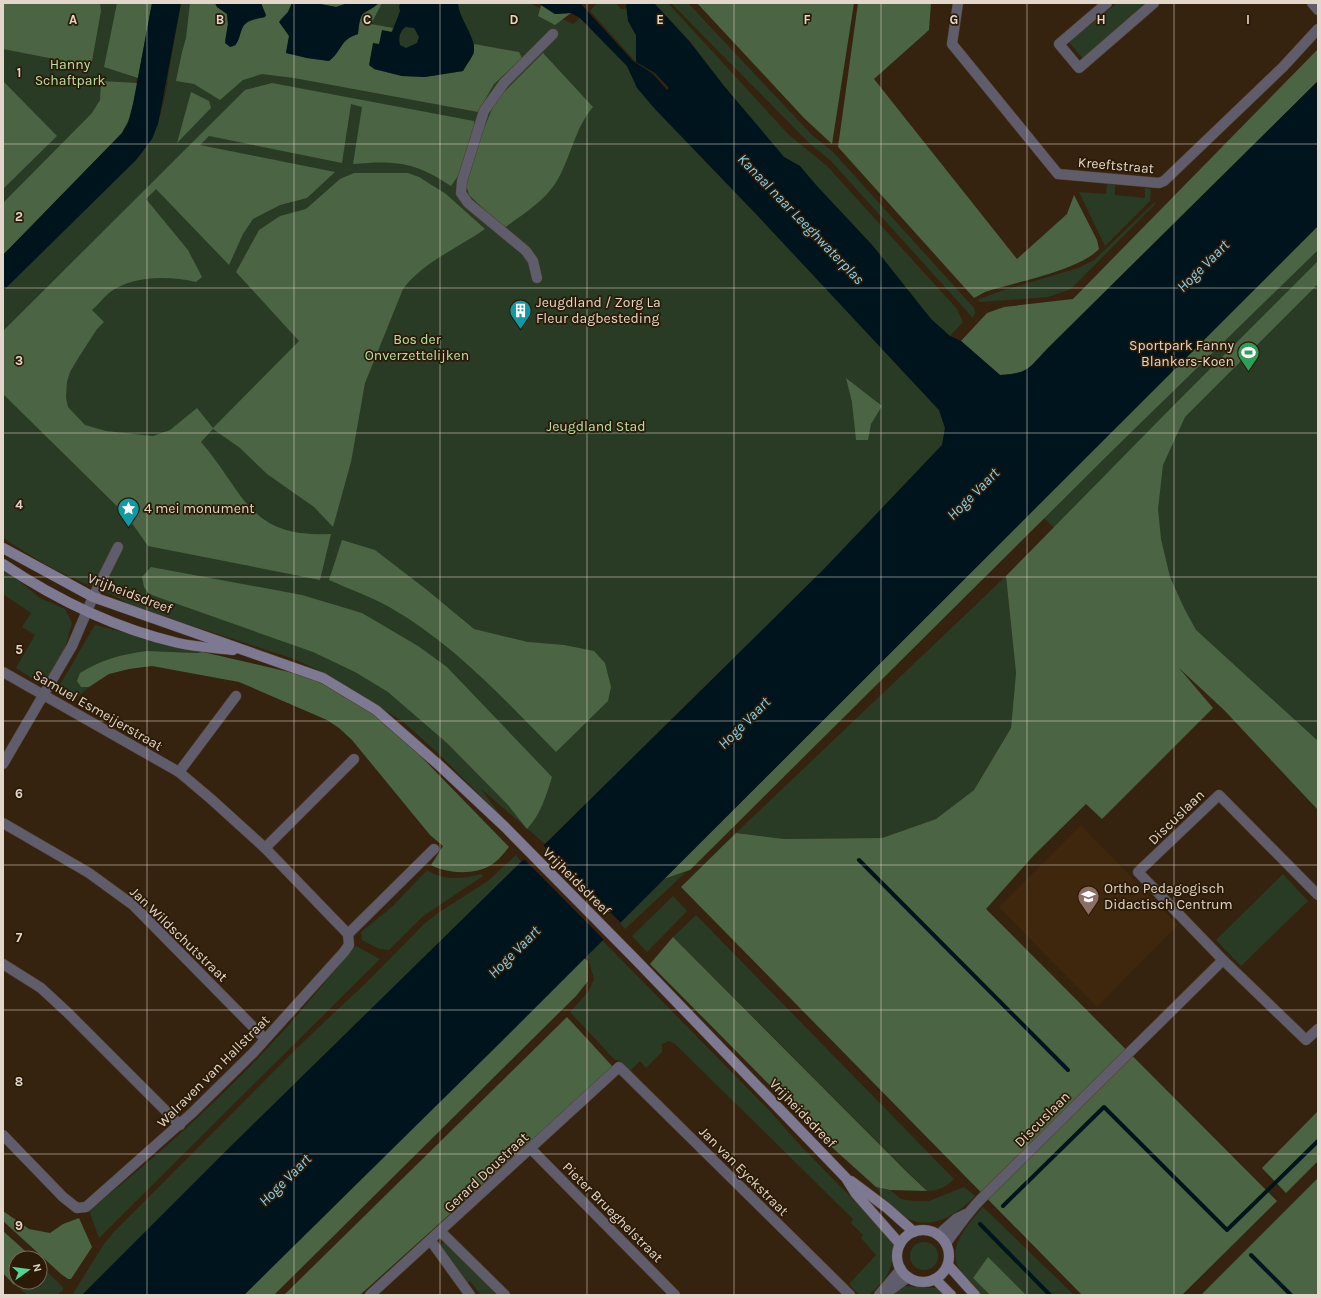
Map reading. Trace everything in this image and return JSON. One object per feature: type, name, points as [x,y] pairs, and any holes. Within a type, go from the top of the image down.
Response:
[{"type":"main road","name":"Vrijheidsdreef","points":[[3,548],[93,597],[253,652],[323,678],[376,710],[440,766],[505,827],[637,961],[846,1178],[887,1208],[914,1232]]},
{"type":"main road","name":"Vrijheidsdreef","points":[[3,564],[32,583],[87,612],[125,628],[179,643],[253,652]]},
{"type":"main road","name":"Vrijheidsdreef","points":[[846,1178],[856,1194],[900,1244]]},
{"type":"main road","points":[[930,1231],[938,1235],[946,1243],[949,1258],[945,1271],[935,1279],[921,1282],[908,1277],[901,1269],[897,1256],[900,1244],[914,1232],[930,1231]]},
{"type":"main road","points":[[948,1265],[975,1295]]},
{"type":"main road","points":[[935,1279],[951,1295]]},
{"type":"street","name":"Kreeftstraat","points":[[958,3],[952,44],[1058,174],[1158,183],[1164,182],[1283,67],[1318,29]]},
{"type":"street","points":[[1107,3],[1059,44],[1079,68],[1154,3]]},
{"type":"street","points":[[1312,3],[1318,10]]},
{"type":"street","points":[[538,278],[533,261],[526,251],[468,203],[461,193],[462,181],[484,111],[504,83],[554,34]]},
{"type":"street","points":[[3,764],[72,646],[93,597],[118,546]]},
{"type":"street","name":"Samuel Esmeijerstraat","points":[[3,672],[179,772],[265,848],[348,934]]},
{"type":"street","points":[[179,772],[236,696]]},
{"type":"street","points":[[265,848],[354,758]]},
{"type":"street","name":"Discuslaan","points":[[1318,895],[1219,795],[1138,872],[1223,960],[1306,1040],[1318,1029]]},
{"type":"street","name":"Jan Wildschutstraat","points":[[3,823],[89,873],[133,905],[265,1039]]},
{"type":"street","points":[[348,934],[434,849]]},
{"type":"street","name":"Walraven van Hallstraat","points":[[3,1135],[63,1197],[77,1208],[86,1207],[180,1125],[265,1039],[344,952],[349,945],[348,934]]},
{"type":"street","name":"Discuslaan","points":[[946,1243],[961,1225],[966,1214],[1223,960]]},
{"type":"street","points":[[3,964],[41,988],[180,1125]]},
{"type":"street","name":"Gerard Doustraat","points":[[370,1295],[441,1232],[619,1067]]},
{"type":"street","name":"Jan van Eyckstraat","points":[[619,1067],[850,1295]]},
{"type":"street","name":"Pieter Brueghelstraat","points":[[531,1149],[675,1295]]},
{"type":"street","name":"Discuslaan","points":[[938,1235],[956,1218],[966,1214]]},
{"type":"street","points":[[441,1232],[505,1295]]},
{"type":"street","points":[[431,1241],[470,1295]]},
{"type":"street","points":[[881,1293],[887,1283],[901,1269]]},
{"type":"street","points":[[881,1293],[892,1289],[908,1277]]},
{"type":"shaded area","name":"Ortho Pedagogisch Didactisch Centrum","points":[[1081,825],[1178,925],[1097,1007],[999,907]]},
{"type":"green space","name":"Hanny Schaftpark","points":[[3,3],[152,3],[128,123],[3,249]]},
{"type":"green space","points":[[3,3],[100,3],[101,11],[92,61],[85,65],[3,49]]},
{"type":"green space","points":[[117,3],[152,3],[138,78],[104,67]]},
{"type":"green space","name":"Bos der Onverzettelijken","points":[[181,3],[529,3],[573,24],[580,18],[627,66],[638,87],[655,109],[756,214],[939,410],[945,428],[942,445],[824,569],[545,844],[480,788],[505,821],[438,753],[402,721],[327,674],[294,659],[132,606],[55,569],[3,538],[3,290],[136,160],[149,142],[158,123],[168,82]]},
{"type":"green space","points":[[190,3],[215,3],[217,7],[227,14],[228,24],[225,40],[235,46],[241,30],[246,23],[265,17],[261,3],[292,3],[288,12],[280,20],[289,36],[286,53],[329,61],[347,39],[358,34],[361,18],[366,10],[382,3],[371,24],[393,28],[374,69],[402,76],[425,77],[463,71],[474,53],[474,44],[519,52],[522,58],[494,84],[478,112],[294,78],[262,74],[243,80],[220,100],[194,84],[176,81],[186,38]]},
{"type":"green space","points":[[315,3],[348,3],[336,7]]},
{"type":"green space","points":[[597,3],[616,3],[621,9],[628,8],[628,21],[636,35],[636,62],[590,11]]},
{"type":"green space","points":[[654,3],[668,3],[788,134],[827,166],[957,309],[963,322],[950,336],[931,319],[873,246],[800,166],[784,157],[724,86],[690,42]]},
{"type":"green space","points":[[671,3],[688,3],[812,135],[833,152],[974,308],[975,312],[973,318],[831,161],[808,142]]},
{"type":"green space","points":[[697,3],[854,3],[832,144],[804,118]]},
{"type":"green space","points":[[858,3],[931,3],[929,30],[874,79],[1017,259],[1067,214],[1074,195],[1097,240],[1099,249],[1077,264],[1062,270],[985,292],[974,298],[838,147]]},
{"type":"green space","points":[[1117,3],[1147,3],[1083,59],[1069,42]]},
{"type":"green space","points":[[541,5],[555,14],[571,13],[555,25],[538,16]]},
{"type":"green space","points":[[1318,49],[1318,81],[1031,366],[1017,373],[1000,375],[961,341],[987,313],[1004,307],[1073,299]]},
{"type":"green space","points":[[543,53],[593,107],[581,125],[565,165],[550,191],[525,213],[504,228],[469,195],[466,184],[481,135],[496,100]]},
{"type":"green space","points":[[3,81],[57,136],[3,189]]},
{"type":"green space","points":[[101,81],[138,83],[130,117],[122,133],[3,255],[3,203],[92,113],[100,100]]},
{"type":"green space","points":[[272,83],[474,121],[475,128],[460,173],[451,186],[427,172],[405,164],[381,162],[353,164],[362,107],[351,104],[342,163],[209,136],[200,145],[335,172],[307,198],[280,205],[253,219],[243,234],[229,265],[156,189],[146,199],[188,250],[202,277],[196,282],[151,278],[129,283],[109,293],[92,310],[104,322],[97,329],[70,372],[67,382],[66,398],[68,407],[85,425],[106,431],[153,436],[170,430],[197,408],[213,428],[299,341],[236,272],[259,230],[280,216],[306,209],[340,179],[354,173],[408,173],[419,177],[446,194],[485,229],[441,256],[420,271],[403,289],[365,383],[351,462],[333,527],[314,507],[267,474],[240,448],[213,429],[201,442],[240,495],[252,509],[265,520],[282,529],[303,533],[331,534],[320,580],[148,546],[127,516],[3,394],[3,331],[245,90]]},
{"type":"green space","points":[[191,92],[209,101],[211,108],[177,143]]},
{"type":"green space","points":[[1107,184],[1115,185],[1115,195],[1145,198],[1145,188],[1151,189],[1150,201],[1105,246],[1079,192],[1106,194]]},
{"type":"green space","points":[[1155,202],[1155,204],[1071,289],[1048,297],[981,302],[977,300],[1001,291],[1078,268],[1094,260]]},
{"type":"green space","points":[[1318,226],[1318,250],[1116,447],[690,870],[664,879]]},
{"type":"green space","name":"Sportpark Fanny Blankers-Koen","points":[[1318,233],[1318,791],[1040,514]]},
{"type":"green space","points":[[1318,261],[1318,284],[1185,417],[1163,465],[1158,509],[1161,539],[1170,577],[1196,630],[1318,741],[1318,810],[1224,710],[1179,668],[1213,708],[1102,819],[1086,804],[1034,855],[986,909],[1277,1201],[1182,1295],[1082,1295],[681,887],[736,833],[784,839],[882,838],[936,819],[974,790],[1011,728],[1016,673],[1006,576]]},
{"type":"green space","points":[[846,378],[882,406],[871,424],[868,440],[856,440],[852,402]]},
{"type":"green space","points":[[342,540],[375,550],[474,629],[528,642],[564,645],[594,651],[605,663],[611,687],[608,701],[556,752],[478,674],[437,639],[384,604],[329,580]]},
{"type":"green space","points":[[151,567],[302,595],[362,613],[418,646],[447,667],[552,777],[548,791],[536,817],[527,829],[508,805],[447,743],[388,692],[355,672],[313,652],[149,594],[144,587],[142,577]]},
{"type":"green space","points":[[3,568],[40,598],[65,609],[72,623],[65,648],[43,685],[16,668],[35,635],[22,627],[31,613],[3,594]]},
{"type":"green space","points":[[1006,576],[1016,673],[1011,728],[974,790],[936,819],[882,838],[784,839],[736,833]]},
{"type":"green space","points":[[95,625],[203,652],[147,651],[81,687],[89,687],[72,702],[55,693]]},
{"type":"green space","points":[[147,651],[203,652],[302,675],[335,689],[379,718],[401,736],[509,847],[494,863],[484,868],[469,872],[453,872],[431,865],[443,846],[430,835],[352,740],[339,728],[327,720],[239,682],[152,666],[129,669],[109,674],[89,687],[81,687],[77,681],[80,673],[96,664],[120,656]]},
{"type":"green space","points":[[516,855],[521,862],[228,1149],[82,1295],[72,1295],[104,1244],[114,1232],[300,1045],[367,982],[424,924],[438,913],[488,881]]},
{"type":"green space","points":[[427,870],[433,874],[453,878],[481,874],[483,876],[422,917],[389,950],[379,949],[362,940],[361,932],[393,906]]},
{"type":"green space","points":[[686,872],[625,929],[619,922],[664,879]]},
{"type":"green space","points":[[1283,874],[1308,901],[1241,966],[1216,940]]},
{"type":"green space","points":[[673,896],[687,911],[647,952],[632,936]]},
{"type":"green space","points":[[696,915],[954,1179],[942,1188],[927,1191],[673,937]]},
{"type":"green space","points":[[673,937],[927,1191],[890,1190],[876,1187],[825,1141],[650,964]]},
{"type":"green space","points":[[602,940],[769,1110],[798,1143],[880,1227],[894,1244],[892,1261],[888,1273],[881,1283],[869,1295],[859,1295],[849,1284],[876,1255],[861,1238],[863,1235],[851,1223],[853,1219],[675,1044],[669,1041],[662,1044],[662,1052],[646,1068],[640,1061],[630,1071],[622,1062],[614,1059],[570,1012],[588,992],[594,979],[587,955]]},
{"type":"green space","points":[[356,946],[380,959],[99,1238],[89,1210],[140,1169],[191,1124],[240,1077],[285,1029]]},
{"type":"green space","points":[[584,958],[588,961],[588,981],[576,996],[274,1295],[244,1295]]},
{"type":"green space","points":[[567,1017],[613,1067],[360,1295],[284,1295]]},
{"type":"green space","points":[[1318,1111],[1318,1161],[1286,1193],[1262,1168]]},
{"type":"green space","points":[[1318,1178],[1318,1295],[1201,1295]]},
{"type":"green space","points":[[876,1187],[890,1190],[901,1199],[914,1201],[929,1201],[964,1187],[975,1196],[948,1217],[935,1222],[922,1223],[910,1220],[898,1213],[887,1202]]},
{"type":"green space","points":[[983,1207],[1074,1295],[1026,1295],[988,1258],[973,1278],[990,1295],[980,1295],[960,1271],[956,1261],[956,1251],[958,1241],[964,1230]]},
{"type":"green space","points":[[3,1211],[29,1229],[50,1233],[63,1224],[79,1218],[92,1247],[71,1279],[68,1279],[48,1262],[48,1250],[35,1250],[3,1221]]},
{"type":"green space","points":[[3,1231],[24,1250],[8,1250],[8,1278],[3,1273]]},
{"type":"green space","points":[[444,1242],[498,1295],[481,1295],[470,1281],[467,1283],[440,1245]]},
{"type":"green space","points":[[924,1242],[934,1246],[938,1256],[934,1266],[924,1270],[914,1266],[910,1256],[914,1246]]},
{"type":"green space","points":[[988,1257],[1026,1295],[990,1295],[973,1278]]},
{"type":"green space","points":[[48,1273],[63,1287],[63,1290],[57,1295],[27,1295],[21,1290],[48,1290]]},
{"type":"green space","points":[[905,1286],[936,1288],[946,1295],[892,1295],[899,1288]]},
{"type":"water","points":[[152,3],[181,3],[158,124],[152,139],[136,160],[3,291],[3,255],[122,133],[128,123]]},
{"type":"water","points":[[215,3],[261,3],[266,15],[265,17],[246,23],[234,46],[230,47],[225,43],[228,24],[227,14],[217,7]]},
{"type":"water","points":[[292,3],[315,3],[336,7],[348,3],[379,3],[361,16],[358,34],[347,39],[329,61],[286,53],[289,36],[279,22],[288,12]]},
{"type":"water","points":[[401,3],[458,3],[461,15],[474,46],[474,51],[471,58],[463,71],[425,77],[402,76],[374,69],[369,65],[373,43],[379,44],[382,30],[392,32],[400,11],[399,6]],"holes":[[[406,27],[414,28],[419,37],[417,43],[406,48],[400,45],[399,37],[402,30]]]},
{"type":"water","points":[[538,3],[580,3],[633,61],[653,74],[667,90],[669,88],[655,73],[636,62],[636,35],[628,21],[626,5],[629,3],[654,3],[690,42],[724,86],[784,157],[800,166],[873,246],[931,319],[950,336],[961,341],[1000,375],[1017,373],[1027,369],[1318,81],[1318,226],[502,1041],[244,1295],[82,1295],[228,1149],[521,862],[538,851],[824,569],[942,445],[945,428],[939,410],[756,214],[655,109],[637,88],[627,66],[580,18],[571,13],[555,14]]},
{"type":"pier","points":[[542,844],[621,923],[604,940],[523,858],[536,850]]},
{"type":"waterway","points":[[859,860],[1068,1070]]},
{"type":"waterway","points":[[1003,1206],[1104,1107],[1227,1230],[1318,1141]]},
{"type":"waterway","points":[[980,1224],[1050,1295]]},
{"type":"waterway","points":[[1251,1255],[1291,1295]]},
{"type":"place","name":"Jeugdland / Zorg La Fleur dagbesteding","points":[[520,330]]},
{"type":"place","name":"Sportpark Fanny Blankers-Koen","points":[[1249,372]]},
{"type":"place","name":"4 mei monument","points":[[128,528]]},
{"type":"place","name":"Ortho Pedagogisch Didactisch Centrum","points":[[1088,916]]},
{"type":"water label","name":"Kanaal naar Leeghwaterplas","points":[[801,219]]},
{"type":"water label","name":"Hoge Vaart","points":[[1203,266]]},
{"type":"water label","name":"Hoge Vaart","points":[[973,494]]},
{"type":"water label","name":"Hoge Vaart","points":[[744,723]]},
{"type":"water label","name":"Hoge Vaart","points":[[514,952]]},
{"type":"water label","name":"Hoge Vaart","points":[[285,1180]]},
{"type":"park label","name":"Jeugdland Stad","points":[[596,426]]}]
